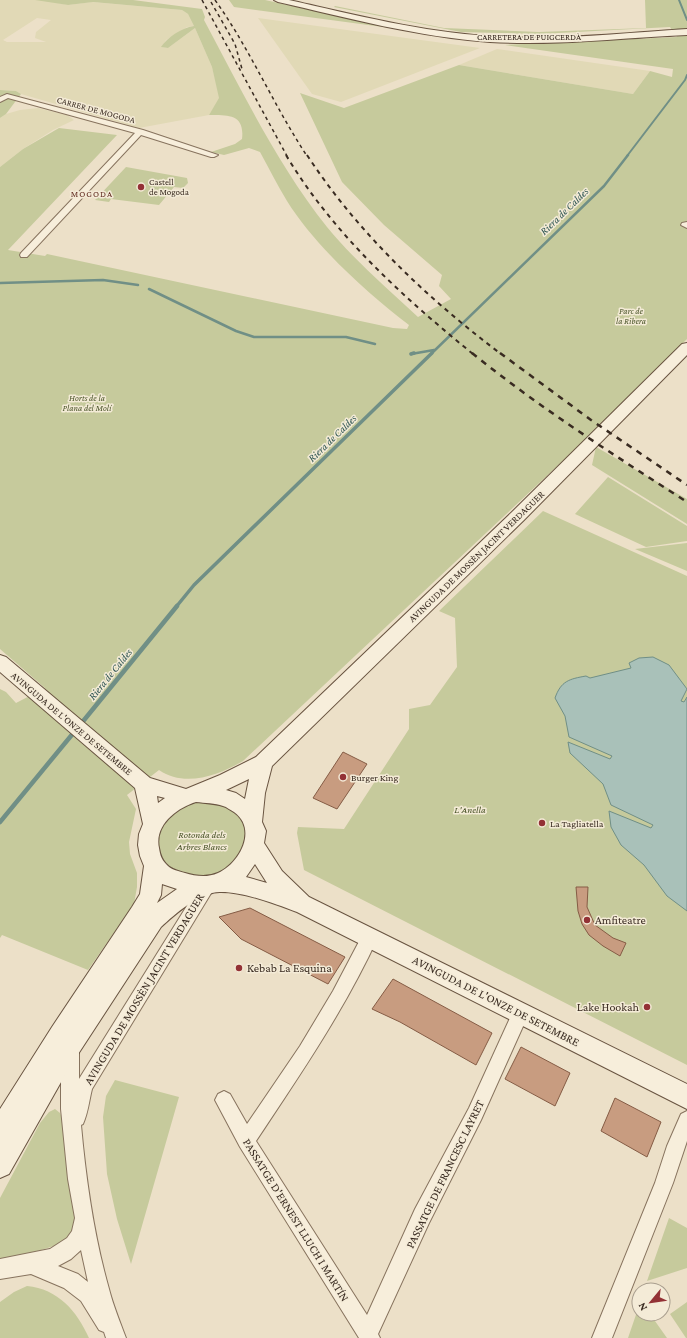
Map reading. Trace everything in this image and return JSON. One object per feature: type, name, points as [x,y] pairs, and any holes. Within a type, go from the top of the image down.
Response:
[{"type":"main road","name":"CARRETERA DE PUIGCERDÀ","points":[[278,0],[395,26],[459,36],[519,39],[687,32]]},
{"type":"main road","name":"AVINGUDA DE MOSSÈN JACINT VERDAGUER","points":[[192,796],[228,781],[263,762],[518,516],[687,348]]},
{"type":"main road","name":"AVINGUDA DE L'ONZE DE SETEMBRE","points":[[0,662],[144,784],[192,796]]},
{"type":"main road","points":[[253,820],[246,810],[236,802],[224,796],[211,794],[192,796],[178,800],[163,810],[153,824],[147,841],[150,858],[154,866],[164,876],[177,882],[192,886],[213,884],[239,872],[246,864],[255,846],[257,835],[253,820],[255,793],[263,762]]},
{"type":"main road","points":[[144,784],[153,824]]},
{"type":"main road","name":"AVINGUDA DE L'ONZE DE SETEMBRE","points":[[255,846],[275,877],[304,905]]},
{"type":"main road","name":"AVINGUDA DE MOSSÈN JACINT VERDAGUER","points":[[5,1123],[60,1034],[140,914],[150,895],[154,866]]},
{"type":"main road","name":"AVINGUDA DE MOSSÈN JACINT VERDAGUER","points":[[0,1165],[66,1053],[153,920],[168,905],[179,898],[213,884]]},
{"type":"main road","name":"AVINGUDA DE L'ONZE DE SETEMBRE","points":[[213,884],[254,888],[304,905],[687,1097]]},
{"type":"street","name":"CARRER DE MOGODA","points":[[0,100],[7,96],[140,132],[24,255]]},
{"type":"street","points":[[140,132],[214,154]]},
{"type":"street","name":"AVINGUDA DE MOSSÈN JACINT VERDAGUER","points":[[74,1140],[78,1107],[85,1085],[213,884]]},
{"type":"street","points":[[246,1141],[306,1052],[339,996],[370,937]]},
{"type":"street","name":"PASSATGE DE FRANCESC LAYRET","points":[[369,1336],[422,1216],[475,1114],[521,1013]]},
{"type":"street","points":[[66,1053],[69,1058],[70,1109],[77,1180],[83,1215],[99,1288],[116,1338]]},
{"type":"street","name":"AVINGUDA DE MOSSÈN JACINT VERDAGUER","points":[[5,1123],[24,1106],[43,1077],[66,1053]]},
{"type":"street","name":"PASSATGE D'ERNEST LLUCH I MARTÍN","points":[[224,1100],[246,1141],[369,1336]]},
{"type":"street","points":[[602,1338],[664,1183],[676,1146],[687,1120]]},
{"type":"street","points":[[0,1276],[17,1266],[54,1257],[70,1248],[83,1230],[83,1215]]},
{"type":"street","points":[[17,1266],[71,1281],[88,1294],[116,1338]]},
{"type":"shaded area","points":[[0,0],[43,0],[68,5],[92,2],[182,10],[188,14],[194,26],[187,27],[166,40],[162,47],[168,48],[195,28],[212,67],[220,98],[209,115],[139,128],[21,94],[16,91],[0,90]],"holes":[[[37,18],[51,20],[36,32],[35,38],[46,42],[7,42],[3,40]]]},
{"type":"shaded area","points":[[258,18],[480,48],[341,102],[312,94]]},
{"type":"shaded area","points":[[497,49],[650,71],[633,94],[459,65]]},
{"type":"shaded area","points":[[38,108],[67,115],[74,120],[53,130],[23,149],[0,167],[0,118],[6,114],[20,110]]},
{"type":"green space","points":[[35,0],[133,0],[202,9],[205,17],[204,20],[246,100],[276,153],[309,203],[348,251],[418,317],[451,299],[439,286],[442,275],[384,225],[342,182],[300,93],[344,108],[459,65],[633,94],[650,71],[672,77],[673,69],[505,45],[677,37],[670,27],[539,34],[461,32],[334,7],[444,28],[539,32],[646,28],[645,0],[687,0],[687,339],[584,441],[243,761],[223,771],[202,778],[180,778],[159,770],[127,795],[136,809],[129,842],[130,854],[137,873],[137,887],[134,904],[88,970],[2,935],[0,938],[0,689],[6,692],[16,703],[45,688],[0,649],[0,167],[23,149],[59,128],[117,135],[8,250],[45,256],[47,254],[393,328],[407,329],[409,325],[359,284],[312,235],[287,201],[260,152],[249,148],[224,155],[211,152],[235,144],[242,139],[241,125],[238,120],[229,116],[209,115],[219,98],[212,67],[195,28],[168,48],[161,47],[175,34],[194,26],[188,14],[182,10],[93,2],[68,5]]},
{"type":"green space","points":[[229,0],[265,0],[398,29],[234,7]]},
{"type":"green space","points":[[0,90],[16,91],[21,94],[6,114],[0,118]]},
{"type":"green space","points":[[126,167],[187,178],[188,183],[183,188],[174,187],[159,205],[111,199],[109,202],[95,200]]},
{"type":"green space","points":[[596,447],[687,499],[687,524],[592,465]]},
{"type":"green space","points":[[608,477],[687,526],[687,541],[646,547],[575,514]]},
{"type":"green space","name":"L'Anella","points":[[543,511],[687,576],[687,1065],[304,870],[297,833],[298,827],[344,829],[409,729],[409,709],[430,705],[457,667],[455,618],[439,611]]},
{"type":"green space","points":[[687,543],[687,571],[635,549]]},
{"type":"green space","name":"Rotonda dels Arbres Blancs","points":[[187,797],[246,810],[246,864],[192,886],[150,858],[147,841]]},
{"type":"green space","points":[[115,1080],[179,1097],[131,1264],[117,1219],[107,1174],[103,1117],[106,1096]]},
{"type":"green space","points":[[55,1109],[60,1113],[64,1123],[76,1228],[63,1243],[32,1253],[0,1260],[0,1198],[40,1123],[49,1112]]},
{"type":"green space","points":[[669,1218],[687,1228],[687,1268],[647,1281]]},
{"type":"green space","points":[[27,1286],[48,1292],[65,1303],[79,1319],[89,1338],[0,1338],[0,1302],[14,1292]]},
{"type":"green space","points":[[687,1302],[687,1338],[671,1316],[671,1313]]},
{"type":"green space","points":[[634,1322],[656,1322],[667,1338],[628,1338]]},
{"type":"water","points":[[653,657],[669,665],[687,689],[681,701],[684,702],[687,697],[687,911],[667,896],[644,865],[621,845],[611,827],[609,811],[651,828],[653,825],[611,805],[603,784],[570,753],[568,742],[610,759],[612,756],[569,737],[565,716],[555,698],[557,692],[563,684],[570,680],[586,676],[590,678],[631,668],[629,663],[639,658]]},
{"type":"building","name":"Burger King","points":[[343,752],[367,764],[337,809],[313,798]]},
{"type":"building","name":"Amfiteatre","points":[[576,887],[588,887],[587,907],[595,925],[613,938],[626,943],[620,956],[603,946],[589,935],[582,924],[578,911]]},
{"type":"building","points":[[250,908],[345,957],[328,984],[241,939],[219,917]]},
{"type":"building","points":[[393,979],[492,1033],[476,1065],[400,1022],[372,1009]]},
{"type":"building","points":[[521,1047],[570,1073],[555,1106],[505,1079]]},
{"type":"building","points":[[615,1098],[661,1122],[647,1157],[601,1131]]},
{"type":"waterway","name":"Riera de Caldes","points":[[679,0],[687,20]]},
{"type":"waterway","name":"Riera de Caldes","points":[[627,156],[685,80],[687,75]]},
{"type":"waterway","name":"Riera de Caldes","points":[[431,354],[604,186],[628,155]]},
{"type":"waterway","points":[[0,283],[103,280],[138,285]]},
{"type":"waterway","points":[[149,289],[236,331],[254,337],[346,337],[375,344]]},
{"type":"waterway","points":[[414,353],[411,354],[434,350]]},
{"type":"waterway","name":"Riera de Caldes","points":[[176,607],[194,585],[432,353]]},
{"type":"waterway","name":"Riera de Caldes","points":[[80,725],[177,606]]},
{"type":"waterway","name":"Riera de Caldes","points":[[0,822],[75,731]]},
{"type":"railway","points":[[202,0],[287,156]]},
{"type":"railway","points":[[215,0],[240,38],[307,156]]},
{"type":"railway","points":[[211,2],[235,44],[242,69]]},
{"type":"railway","points":[[286,155],[305,184],[347,238],[395,287],[473,354]]},
{"type":"railway","points":[[307,155],[348,211],[395,263],[447,310],[501,354]]},
{"type":"railway","points":[[472,353],[551,412],[687,502]]},
{"type":"railway","points":[[500,353],[591,420],[687,485]]},
{"type":"place","name":"Castell de Mogoda","points":[[141,187]]},
{"type":"place","name":"Burger King","points":[[343,777]]},
{"type":"place","name":"La Tagliatella","points":[[542,823]]},
{"type":"place","name":"Amfiteatre","points":[[587,920]]},
{"type":"place","name":"Kebab La Esquina","points":[[239,968]]},
{"type":"place","name":"Lake Hookah","points":[[647,1007]]},
{"type":"district","name":"MOGODA","points":[[92,194]]},
{"type":"park label","name":"Parc de la Ribera","points":[[631,316]]},
{"type":"park label","name":"Horts de la Plana del Molí","points":[[87,404]]}]
